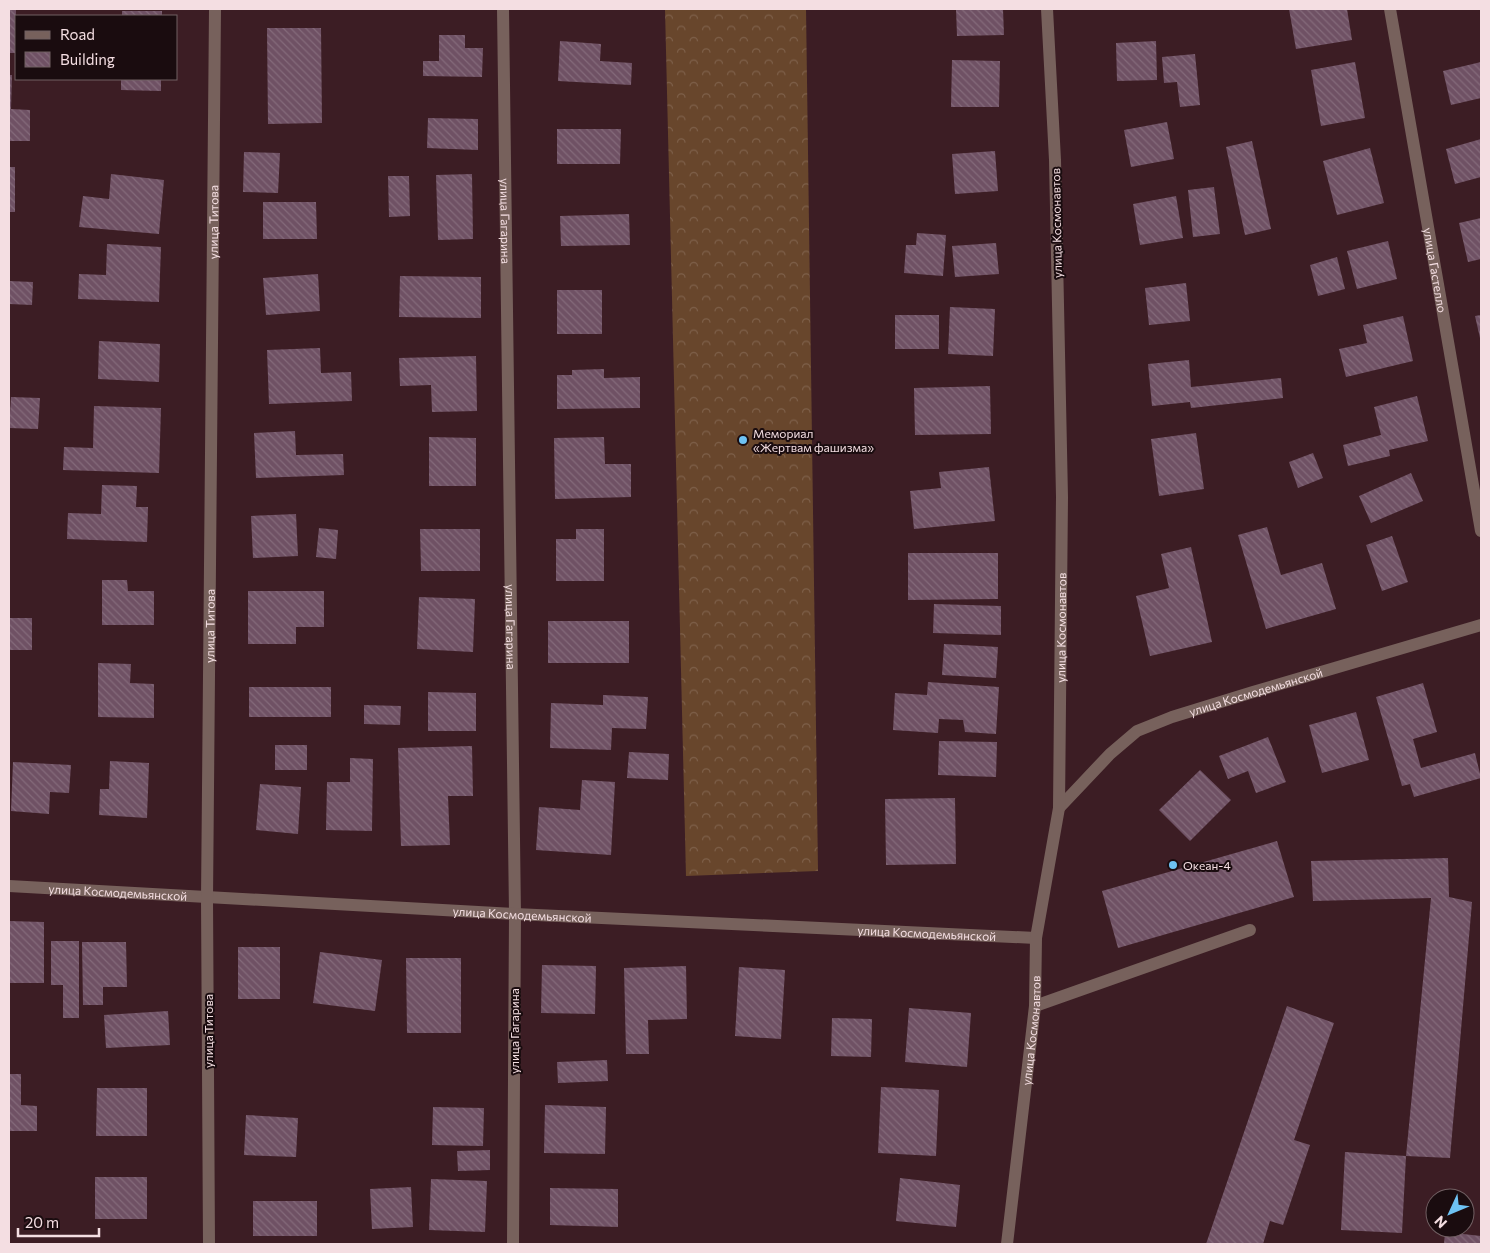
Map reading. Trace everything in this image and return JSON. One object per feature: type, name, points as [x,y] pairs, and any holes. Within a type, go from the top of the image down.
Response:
[{"type":"street","name":"улица Титова","points":[[209,1244],[207,899],[215,9]]},
{"type":"street","name":"улица Гагарина","points":[[502,9],[515,914],[513,1244]]},
{"type":"street","name":"улица Космонавтов","points":[[1007,1244],[1035,1006],[1036,938],[1059,808],[1062,487],[1055,160],[1047,9]]},
{"type":"street","name":"улица Гастелло","points":[[1390,9],[1481,531]]},
{"type":"street","name":"улица Космодемьянской","points":[[1059,808],[1110,754],[1137,731],[1172,717],[1253,692],[1481,625]]},
{"type":"street","name":"улица Космодемьянской","points":[[9,886],[207,899],[1036,938]]},
{"type":"street","points":[[1035,1006],[1250,930]]},
{"type":"green space","name":"Мемориал «Жертвам фашизма»","points":[[665,9],[806,9],[818,871],[686,876]]},
{"type":"building","points":[[9,9],[16,9],[15,53],[9,53]]},
{"type":"building","points":[[956,9],[1003,9],[1004,35],[957,36]]},
{"type":"building","points":[[1289,9],[1347,9],[1352,40],[1296,49]]},
{"type":"building","points":[[122,11],[162,11],[162,15],[122,15]]},
{"type":"building","points":[[267,28],[321,28],[322,123],[268,124]]},
{"type":"building","points":[[439,35],[465,35],[465,48],[483,48],[482,77],[423,76],[423,61],[439,61]]},
{"type":"building","points":[[560,41],[601,44],[600,61],[632,63],[631,85],[558,81]]},
{"type":"building","points":[[1156,41],[1157,80],[1117,81],[1116,43]]},
{"type":"building","points":[[1195,54],[1200,105],[1180,107],[1177,82],[1164,83],[1162,57]]},
{"type":"building","points":[[952,60],[1000,61],[999,107],[951,107]]},
{"type":"building","points":[[1355,62],[1365,118],[1321,126],[1311,70]]},
{"type":"building","points":[[1481,62],[1481,98],[1451,105],[1443,71]]},
{"type":"building","points":[[9,75],[12,75],[11,109],[30,110],[30,141],[9,141]]},
{"type":"building","points":[[121,80],[161,80],[161,91],[121,90]]},
{"type":"building","points":[[428,118],[478,119],[478,150],[427,148]]},
{"type":"building","points":[[1167,122],[1174,159],[1131,167],[1124,130]]},
{"type":"building","points":[[557,129],[621,129],[620,164],[557,164]]},
{"type":"building","points":[[1481,139],[1481,177],[1455,184],[1446,149]]},
{"type":"building","points":[[1252,141],[1271,229],[1245,235],[1226,147]]},
{"type":"building","points":[[1370,148],[1384,203],[1337,215],[1323,161]]},
{"type":"building","points":[[995,151],[998,191],[955,194],[952,154]]},
{"type":"building","points":[[244,152],[280,153],[278,193],[243,192]]},
{"type":"building","points":[[9,167],[15,167],[15,212],[9,212]]},
{"type":"building","points":[[111,174],[164,180],[159,234],[79,227],[83,196],[109,199]]},
{"type":"building","points":[[472,174],[473,239],[438,240],[436,175]]},
{"type":"building","points":[[388,176],[409,176],[410,216],[389,217]]},
{"type":"building","points":[[1214,187],[1220,234],[1193,237],[1188,190]]},
{"type":"building","points":[[1176,196],[1183,238],[1140,245],[1133,204]]},
{"type":"building","points":[[263,202],[316,202],[317,239],[263,239]]},
{"type":"building","points":[[629,214],[630,245],[561,246],[560,216]]},
{"type":"building","points":[[1481,218],[1481,259],[1468,262],[1459,223]]},
{"type":"building","points":[[917,233],[946,235],[943,276],[904,273],[906,245],[916,245]]},
{"type":"building","points":[[1388,241],[1397,279],[1357,289],[1347,251]]},
{"type":"building","points":[[996,243],[999,274],[955,277],[952,246]]},
{"type":"building","points":[[107,244],[161,247],[159,302],[78,299],[79,274],[106,275]]},
{"type":"building","points":[[1337,257],[1345,289],[1318,296],[1310,265]]},
{"type":"building","points":[[318,274],[320,311],[266,315],[263,278]]},
{"type":"building","points":[[400,276],[481,277],[481,318],[399,317]]},
{"type":"building","points":[[9,281],[33,282],[32,305],[9,304]]},
{"type":"building","points":[[1186,283],[1190,321],[1149,325],[1145,288]]},
{"type":"building","points":[[557,290],[602,290],[602,334],[557,334]]},
{"type":"building","points":[[950,307],[995,309],[993,356],[948,354]]},
{"type":"building","points":[[895,315],[939,315],[939,349],[895,349]]},
{"type":"building","points":[[1481,315],[1481,338],[1480,338],[1475,316]]},
{"type":"building","points":[[1403,316],[1413,361],[1346,377],[1339,349],[1367,343],[1363,325]]},
{"type":"building","points":[[99,341],[160,344],[159,382],[98,379]]},
{"type":"building","points":[[320,348],[321,373],[351,372],[352,401],[269,404],[267,350]]},
{"type":"building","points":[[476,356],[477,411],[432,412],[431,385],[400,386],[399,358]]},
{"type":"building","points":[[1189,360],[1191,387],[1281,378],[1283,398],[1191,408],[1190,402],[1152,406],[1148,364]]},
{"type":"building","points":[[604,369],[604,378],[640,377],[640,408],[557,409],[557,375],[572,375],[572,370]]},
{"type":"building","points":[[990,386],[991,434],[915,435],[914,388]]},
{"type":"building","points":[[1417,396],[1428,441],[1389,450],[1390,456],[1348,466],[1343,445],[1381,435],[1374,407]]},
{"type":"building","points":[[11,397],[40,398],[38,429],[9,428]]},
{"type":"building","points":[[94,406],[161,408],[159,473],[63,470],[64,447],[93,448]]},
{"type":"building","points":[[295,431],[296,455],[343,454],[344,475],[256,478],[254,433]]},
{"type":"building","points":[[1196,433],[1204,489],[1159,496],[1151,439]]},
{"type":"building","points":[[429,437],[476,438],[476,486],[429,486]]},
{"type":"building","points":[[604,437],[605,464],[631,464],[631,497],[555,499],[554,438]]},
{"type":"building","points":[[1313,453],[1323,478],[1298,488],[1289,462]]},
{"type":"building","points":[[989,467],[995,521],[914,529],[910,491],[941,488],[939,472]]},
{"type":"building","points":[[1411,473],[1423,501],[1371,523],[1359,496]]},
{"type":"building","points":[[102,485],[137,486],[136,507],[148,507],[147,542],[67,539],[68,513],[101,514]]},
{"type":"building","points":[[296,514],[298,556],[253,558],[251,516]]},
{"type":"building","points":[[1267,527],[1281,575],[1322,563],[1336,609],[1266,629],[1238,535]]},
{"type":"building","points":[[319,528],[338,530],[336,559],[316,557]]},
{"type":"building","points":[[420,529],[480,529],[480,571],[421,571]]},
{"type":"building","points":[[576,529],[604,529],[604,581],[556,581],[556,539],[576,539]]},
{"type":"building","points":[[1392,536],[1408,582],[1382,591],[1366,545]]},
{"type":"building","points":[[1191,547],[1212,642],[1150,656],[1136,596],[1169,588],[1161,554]]},
{"type":"building","points":[[908,553],[998,553],[998,599],[908,600]]},
{"type":"building","points":[[102,580],[127,580],[128,591],[154,591],[154,625],[102,625]]},
{"type":"building","points":[[248,591],[324,591],[324,627],[296,627],[296,644],[248,644]]},
{"type":"building","points":[[419,597],[475,599],[473,652],[417,649]]},
{"type":"building","points":[[934,604],[1001,606],[1001,635],[933,633]]},
{"type":"building","points":[[9,618],[32,618],[32,650],[9,650]]},
{"type":"building","points":[[548,621],[629,621],[629,663],[548,663]]},
{"type":"building","points":[[944,644],[998,647],[996,678],[942,675]]},
{"type":"building","points":[[98,663],[131,664],[130,683],[154,684],[154,718],[98,717]]},
{"type":"building","points":[[928,682],[999,687],[996,734],[965,732],[963,720],[939,719],[938,733],[893,730],[895,693],[927,695]]},
{"type":"building","points":[[1423,683],[1437,732],[1413,739],[1421,768],[1475,753],[1481,778],[1414,797],[1410,784],[1402,786],[1376,697]]},
{"type":"building","points":[[249,687],[331,687],[331,717],[249,717]]},
{"type":"building","points":[[428,692],[476,693],[476,731],[428,731]]},
{"type":"building","points":[[603,695],[648,697],[646,729],[612,728],[611,750],[550,748],[551,703],[603,705]]},
{"type":"building","points":[[364,705],[401,706],[400,725],[364,724]]},
{"type":"building","points":[[1356,712],[1369,760],[1322,773],[1309,725]]},
{"type":"building","points":[[1268,737],[1286,782],[1256,793],[1248,771],[1228,779],[1219,756]]},
{"type":"building","points":[[939,741],[997,742],[996,777],[938,775]]},
{"type":"building","points":[[275,745],[307,745],[307,770],[275,770]]},
{"type":"building","points":[[472,746],[473,796],[448,796],[450,845],[401,846],[398,748]]},
{"type":"building","points":[[629,752],[669,754],[668,780],[627,778]]},
{"type":"building","points":[[350,758],[373,759],[372,831],[326,830],[327,782],[350,782]]},
{"type":"building","points":[[110,761],[149,763],[147,818],[99,815],[100,789],[109,789]]},
{"type":"building","points":[[13,762],[71,765],[69,793],[50,792],[49,814],[11,811]]},
{"type":"building","points":[[1200,770],[1231,800],[1190,841],[1159,810]]},
{"type":"building","points":[[582,780],[615,782],[611,855],[536,850],[539,807],[580,810]]},
{"type":"building","points":[[260,784],[301,787],[298,834],[256,830]]},
{"type":"building","points":[[955,798],[956,864],[886,865],[885,799]]},
{"type":"building","points":[[1277,841],[1294,897],[1118,948],[1102,891]]},
{"type":"building","points":[[1448,858],[1449,897],[1472,902],[1450,1158],[1406,1156],[1431,898],[1313,901],[1311,861]]},
{"type":"building","points":[[9,921],[44,922],[44,983],[9,983]]},
{"type":"building","points":[[51,941],[79,941],[79,1018],[63,1018],[63,985],[51,985]]},
{"type":"building","points":[[82,942],[126,942],[127,987],[103,987],[103,1005],[83,1005]]},
{"type":"building","points":[[238,947],[280,947],[280,999],[238,999]]},
{"type":"building","points":[[320,952],[382,960],[375,1011],[313,1003]]},
{"type":"building","points":[[406,958],[461,958],[461,1033],[407,1033]]},
{"type":"building","points":[[542,965],[596,966],[595,1014],[541,1013]]},
{"type":"building","points":[[686,966],[687,1019],[648,1020],[649,1054],[626,1054],[624,968]]},
{"type":"building","points":[[739,967],[785,970],[781,1039],[735,1036]]},
{"type":"building","points":[[1287,1006],[1334,1023],[1294,1140],[1310,1145],[1283,1225],[1270,1221],[1263,1244],[1206,1244]]},
{"type":"building","points":[[909,1008],[971,1013],[967,1067],[905,1062]]},
{"type":"building","points":[[168,1011],[170,1045],[106,1048],[104,1015]]},
{"type":"building","points":[[832,1018],[872,1019],[871,1057],[831,1056]]},
{"type":"building","points":[[607,1060],[608,1081],[558,1083],[557,1062]]},
{"type":"building","points":[[9,1074],[21,1074],[21,1105],[37,1106],[37,1131],[9,1131]]},
{"type":"building","points":[[881,1087],[939,1090],[936,1156],[878,1153]]},
{"type":"building","points":[[97,1088],[147,1088],[147,1136],[96,1136]]},
{"type":"building","points":[[545,1105],[606,1107],[605,1154],[544,1153]]},
{"type":"building","points":[[433,1107],[484,1108],[483,1146],[432,1145]]},
{"type":"building","points":[[246,1115],[298,1118],[296,1157],[244,1155]]},
{"type":"building","points":[[490,1150],[490,1170],[458,1171],[457,1151]]},
{"type":"building","points":[[1345,1152],[1406,1156],[1402,1233],[1341,1230]]},
{"type":"building","points":[[95,1177],[147,1177],[147,1219],[95,1219]]},
{"type":"building","points":[[900,1178],[960,1185],[956,1227],[896,1221]]},
{"type":"building","points":[[431,1179],[487,1181],[485,1232],[429,1230]]},
{"type":"building","points":[[411,1187],[413,1227],[372,1229],[370,1189]]},
{"type":"building","points":[[550,1188],[618,1189],[618,1227],[550,1225]]},
{"type":"building","points":[[253,1201],[317,1201],[317,1236],[253,1236]]},
{"type":"building","points":[[1475,1235],[1481,1236],[1481,1244],[1444,1244],[1444,1238],[1475,1238]]},
{"type":"place","name":"Мемориал «Жертвам фашизма»","points":[[743,440]]},
{"type":"place","name":"Океан-4","points":[[1173,865]]}]
